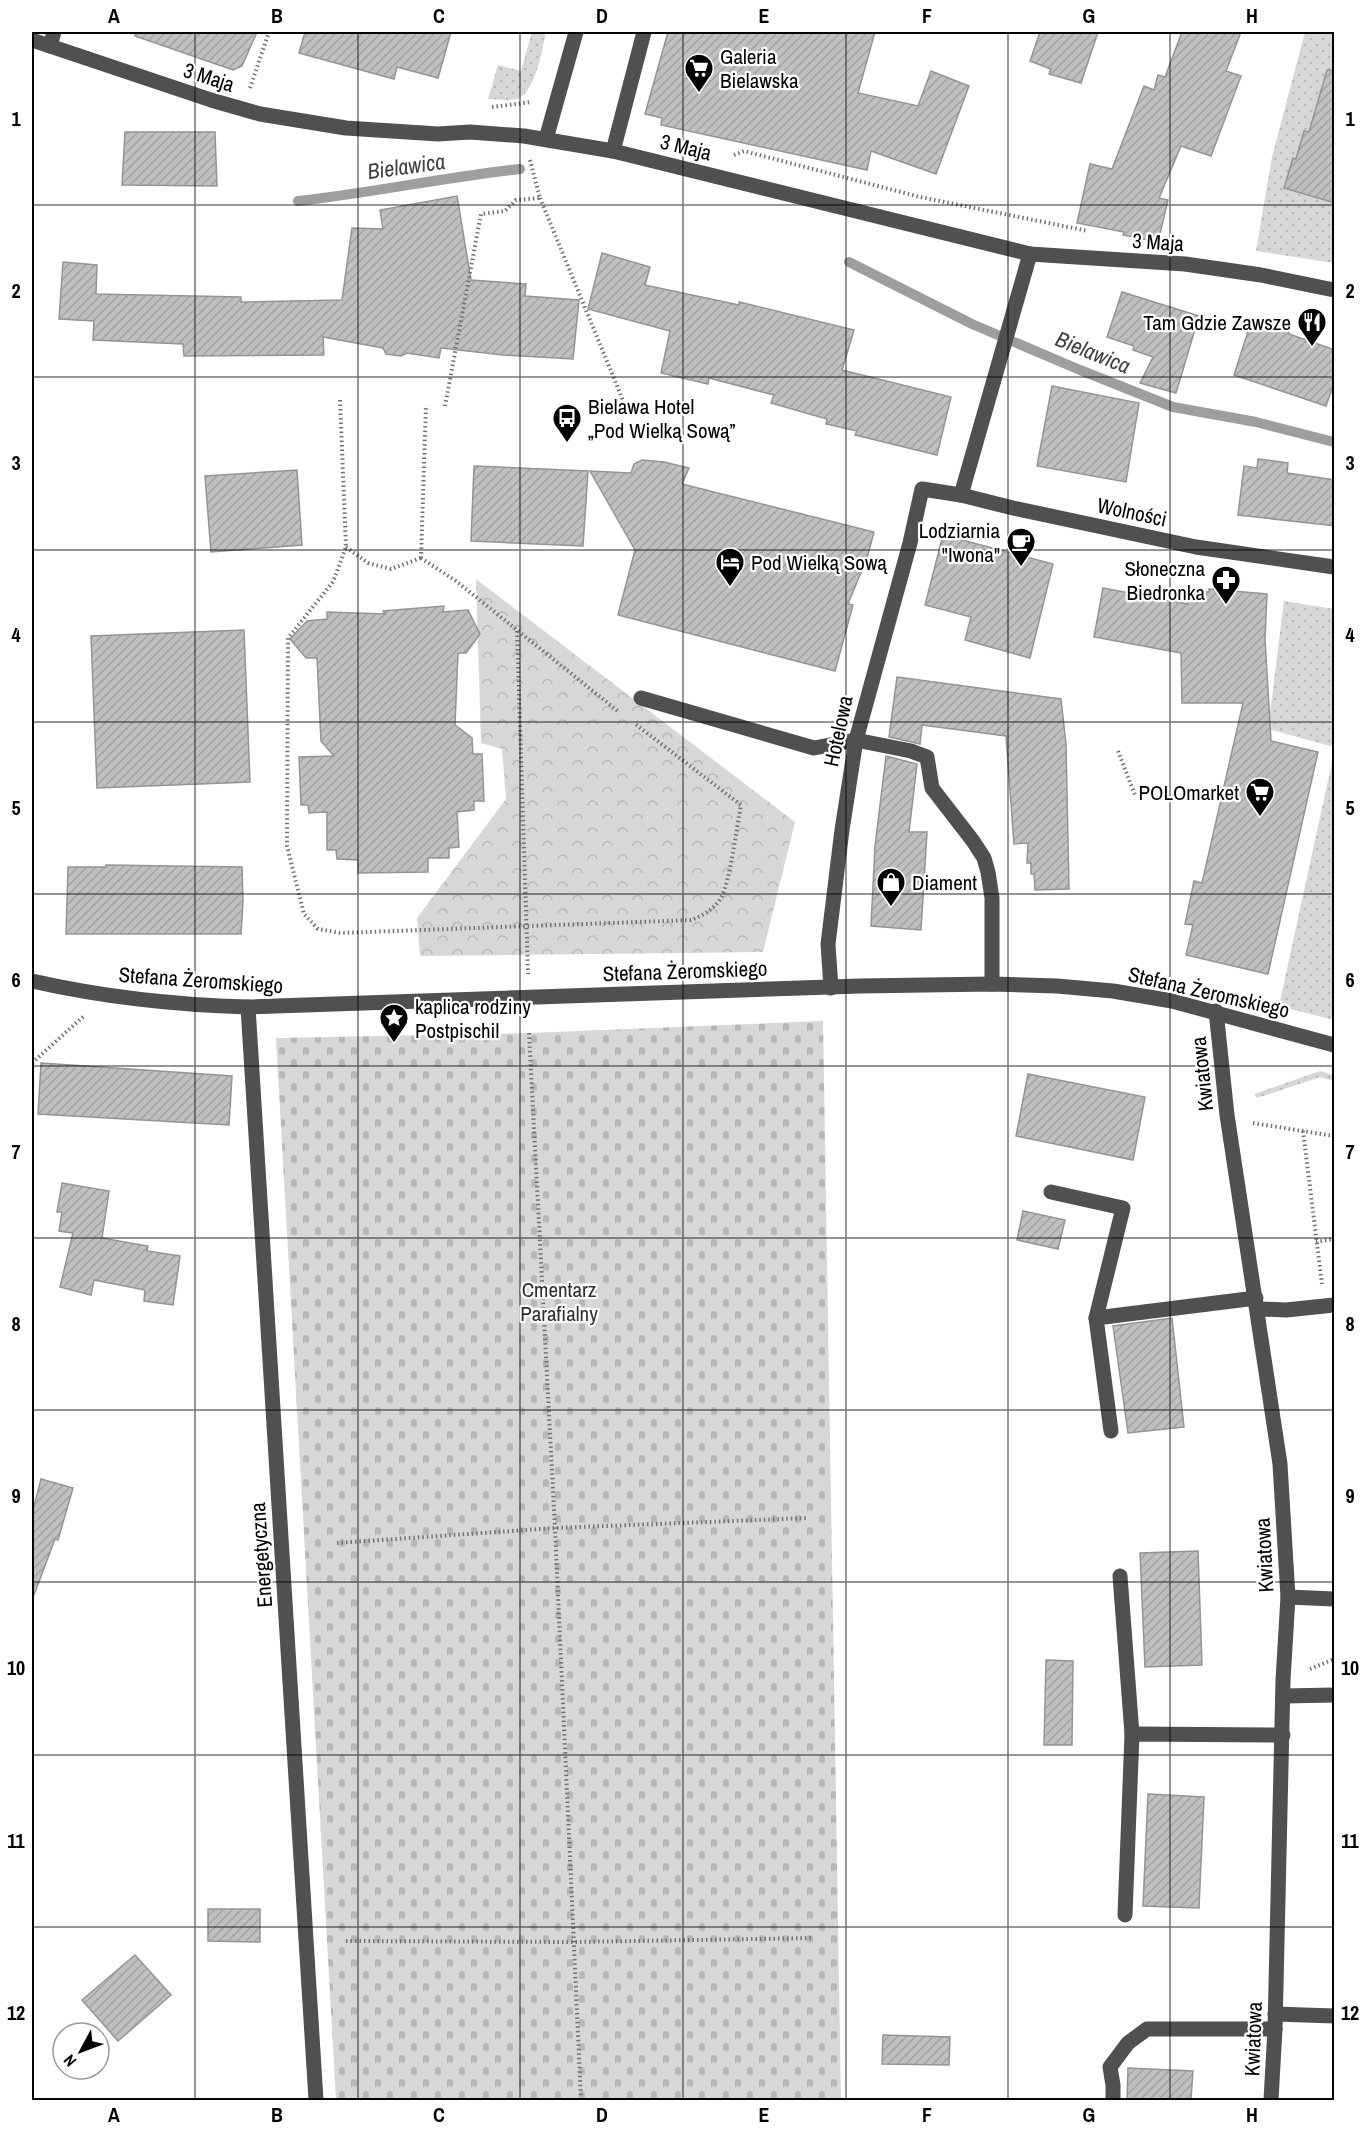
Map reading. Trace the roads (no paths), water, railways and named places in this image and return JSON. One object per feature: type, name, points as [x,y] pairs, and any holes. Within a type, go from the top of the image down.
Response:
[{"type":"street","points":[[546,139],[576,32]]},
{"type":"street","points":[[613,151],[644,32]]},
{"type":"street","name":"3 Maja","points":[[32,40],[52,39],[260,114],[345,128],[438,134],[470,132],[546,139],[613,151],[1030,254],[1185,264],[1261,275],[1335,290]]},
{"type":"street","points":[[961,495],[1030,254]]},
{"type":"street","name":"Wolności","points":[[922,489],[961,495],[1169,542],[1335,567]]},
{"type":"street","name":"Hotelowa","points":[[831,988],[828,944],[856,740],[910,543],[922,489]]},
{"type":"street","points":[[641,698],[814,748],[856,740],[927,757],[932,788],[984,858],[992,898],[992,984]]},
{"type":"street","name":"Stefana Żeromskiego","points":[[32,981],[107,995],[168,1003],[248,1007],[831,988],[992,984],[1057,986],[1113,991],[1172,1000],[1335,1044]]},
{"type":"street","name":"Energetyczna","points":[[248,1007],[316,2100]]},
{"type":"street","name":"Kwiatowa","points":[[1216,1011],[1227,1115],[1280,1464],[1288,1598],[1271,2100]]},
{"type":"street","points":[[1051,1192],[1123,1208],[1096,1318],[1112,1431]]},
{"type":"street","points":[[1096,1318],[1257,1304],[1263,1309],[1286,1310],[1329,1305]]},
{"type":"street","points":[[1120,1576],[1132,1734],[1125,1915]]},
{"type":"street","points":[[1288,1598],[1335,1599]]},
{"type":"street","points":[[1284,1696],[1335,1695]]},
{"type":"street","points":[[1132,1734],[1283,1735]]},
{"type":"street","points":[[1113,2100],[1110,2067],[1128,2043],[1147,2029],[1275,2022],[1335,2016]]},
{"type":"waterway","name":"Bielawica","points":[[298,201],[520,169]]},
{"type":"waterway","name":"Bielawica","points":[[849,262],[972,324],[1173,407],[1256,422],[1334,442]]},
{"type":"place","name":"Galeria Bielawska","points":[[699,94]]},
{"type":"place","name":"Tam Gdzie Zawsze","points":[[1312,348]]},
{"type":"place","name":"Bielawa Hotel „Pod Wielką Sową”","points":[[567,444]]},
{"type":"place","name":"Lodziarnia \"Iwona\"","points":[[1021,568]]},
{"type":"place","name":"Pod Wielką Sową","points":[[730,588]]},
{"type":"place","name":"Słoneczna Biedronka","points":[[1226,606]]},
{"type":"place","name":"POLOmarket","points":[[1260,818]]},
{"type":"place","name":"Diament","points":[[891,908]]},
{"type":"place","name":"kaplica rodziny Postpischil","points":[[394,1044]]},
{"type":"park label","name":"Cmentarz Parafialny","points":[[559,1301]]}]
